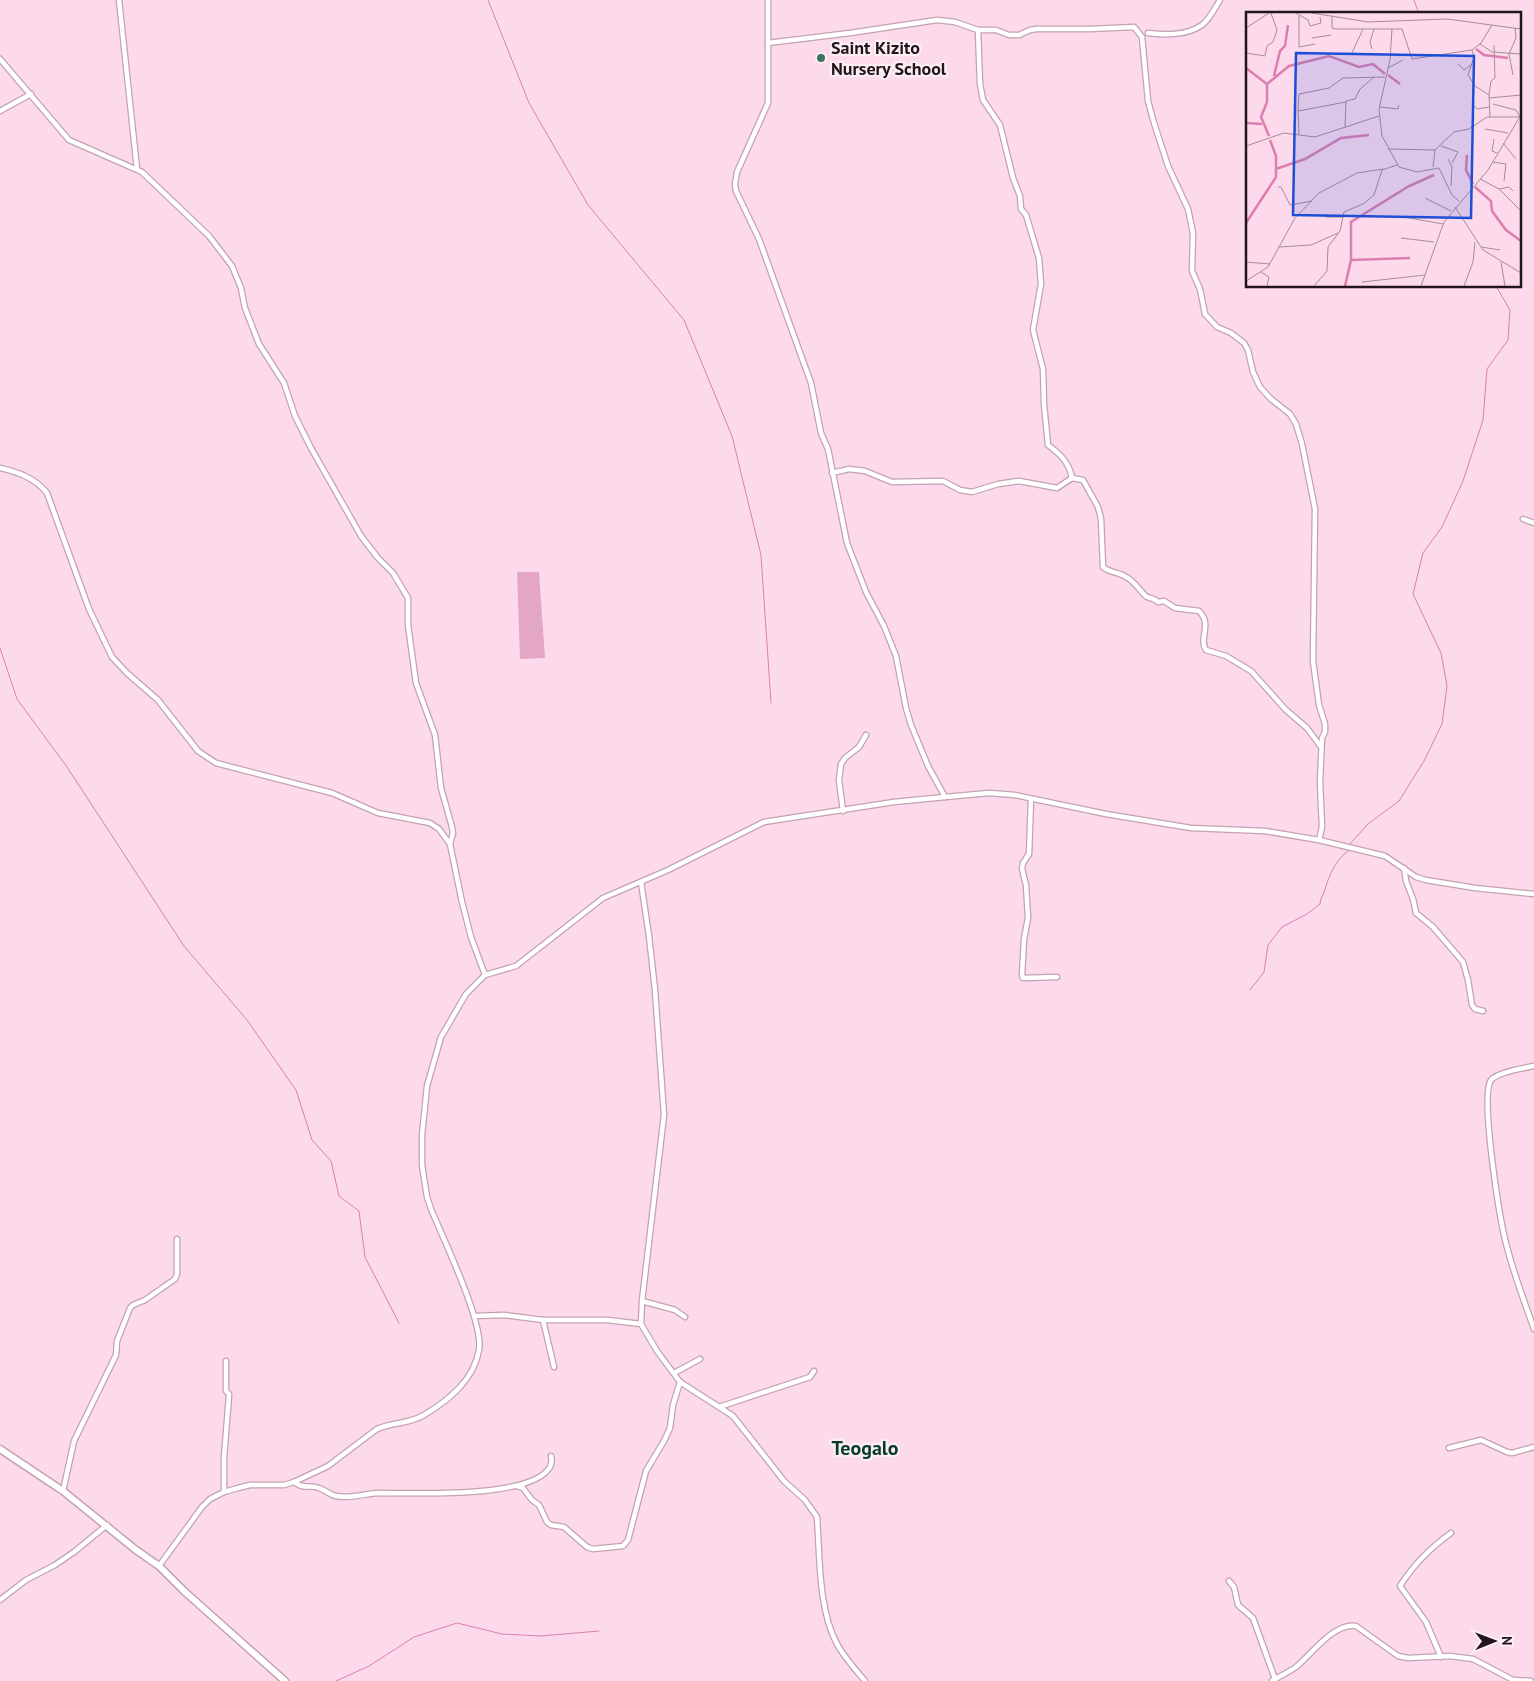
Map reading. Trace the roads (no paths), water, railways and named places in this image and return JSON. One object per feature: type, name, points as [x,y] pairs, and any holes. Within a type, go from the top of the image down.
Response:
[{"type":"main road","points":[[0,1449],[63,1491],[136,1550],[159,1566],[184,1591],[285,1681]]},
{"type":"street","points":[[119,0],[137,170]]},
{"type":"street","points":[[768,0],[768,103],[764,115],[743,154],[736,172],[734,184],[759,238],[811,383],[847,543],[866,592],[884,626],[896,656],[906,708],[915,734],[928,766],[945,796]]},
{"type":"street","points":[[768,43],[937,20],[955,22],[978,30],[996,30],[1012,35],[1020,35],[1030,30],[1041,28],[1090,29],[1134,27],[1148,33],[1174,34],[1189,31],[1203,25],[1220,0]]},
{"type":"street","points":[[978,30],[980,84],[983,100],[1000,125],[1013,178],[1020,196],[1021,209],[1026,215],[1039,258],[1041,284],[1033,330],[1043,369],[1048,445],[1064,458],[1072,478]]},
{"type":"street","points":[[1138,30],[1142,37],[1148,101],[1168,166],[1188,209],[1193,233],[1192,271],[1200,289],[1205,314],[1217,327],[1232,334],[1244,343],[1260,387],[1271,399],[1290,414],[1296,424],[1302,444],[1315,509],[1313,661],[1319,705],[1324,724],[1320,782],[1320,820],[1322,827],[1319,840]]},
{"type":"street","points":[[1142,37],[1148,33]]},
{"type":"street","points":[[0,58],[71,141],[137,170],[159,188],[209,236],[232,266],[241,288],[246,313],[258,344],[284,383],[295,416],[311,448],[361,536],[378,558],[393,573],[406,592],[409,605],[408,625],[416,683],[435,735],[441,788],[453,833],[450,844],[462,902],[471,937],[485,975]]},
{"type":"street","points":[[0,111],[31,94]]},
{"type":"street","points":[[0,468],[26,476],[46,491],[89,609],[112,657],[158,700],[201,754],[223,765],[332,793],[378,813],[430,823],[438,829],[450,844]]},
{"type":"street","points":[[832,473],[849,469],[864,470],[892,482],[943,482],[960,490],[972,492],[998,484],[1019,481],[1057,488],[1072,478],[1083,480],[1098,507],[1104,567],[1107,570],[1124,575],[1145,595],[1154,598],[1158,602],[1164,601],[1175,608],[1199,611],[1204,615],[1206,624],[1204,647],[1206,650],[1226,656],[1251,671],[1286,710],[1308,728],[1322,748]]},
{"type":"street","points":[[1523,519],[1534,523]]},
{"type":"street","points":[[844,811],[839,780],[841,764],[859,746],[866,735]]},
{"type":"street","points":[[159,1566],[210,1498],[224,1492],[250,1486],[284,1485],[294,1482],[328,1466],[377,1429],[422,1416],[458,1390],[465,1382],[480,1349],[478,1331],[428,1197],[422,1165],[422,1135],[427,1086],[441,1037],[466,994],[485,975],[516,966],[603,898],[641,882],[764,822],[894,802],[989,793],[1014,795],[1190,828],[1265,831],[1319,840],[1385,856],[1416,877],[1426,880],[1475,888],[1534,894]]},
{"type":"street","points":[[1032,799],[1029,854],[1023,863],[1022,869],[1026,885],[1028,918],[1024,939],[1022,976],[1023,978],[1057,977]]},
{"type":"street","points":[[1404,868],[1416,913],[1433,927],[1463,962],[1472,1004],[1475,1009],[1483,1011]]},
{"type":"street","points":[[641,882],[649,936],[664,1106],[641,1324],[657,1351],[680,1382],[733,1416],[784,1481],[805,1500],[817,1517],[822,1582],[830,1625],[837,1644],[865,1681]]},
{"type":"street","points":[[1534,1066],[1493,1078],[1489,1086],[1488,1102],[1496,1185],[1504,1235],[1534,1329]]},
{"type":"street","points":[[63,1491],[74,1442],[116,1355],[117,1341],[130,1308],[175,1279],[177,1274],[177,1238]]},
{"type":"street","points":[[642,1301],[675,1310],[684,1317]]},
{"type":"street","points":[[474,1316],[504,1315],[542,1320],[607,1320],[641,1324]]},
{"type":"street","points":[[542,1320],[554,1367]]},
{"type":"street","points":[[674,1373],[700,1358]]},
{"type":"street","points":[[224,1492],[224,1457],[229,1396],[226,1391],[226,1361]]},
{"type":"street","points":[[719,1407],[810,1377],[814,1371]]},
{"type":"street","points":[[518,1486],[523,1488],[532,1500],[539,1505],[547,1522],[551,1525],[564,1526],[566,1530],[582,1541],[587,1547],[593,1549],[623,1546],[628,1540],[646,1471],[670,1428],[673,1405],[680,1382]]},
{"type":"street","points":[[1449,1448],[1481,1440],[1512,1453],[1534,1447]]},
{"type":"street","points":[[294,1482],[300,1487],[317,1487],[334,1496],[353,1497],[378,1493],[448,1494],[518,1486],[546,1472],[552,1463],[551,1456]]},
{"type":"street","points":[[0,1600],[26,1580],[55,1565],[74,1552],[107,1525]]},
{"type":"street","points":[[1441,1656],[1426,1622],[1400,1586],[1426,1553],[1451,1533]]},
{"type":"street","points":[[1229,1581],[1234,1587],[1238,1606],[1253,1618],[1274,1680],[1295,1668],[1318,1644],[1341,1628],[1350,1625],[1356,1626],[1398,1656],[1408,1658],[1441,1656],[1473,1659],[1513,1680],[1531,1681]]},
{"type":"waterway","points":[[488,0],[529,103],[588,205],[684,320],[732,436],[761,555],[771,703]]},
{"type":"waterway","points":[[1414,0],[1418,12]]},
{"type":"waterway","points":[[1349,845],[1368,824],[1399,801],[1424,761],[1442,724],[1447,686],[1441,653],[1413,594],[1423,553],[1442,527],[1463,481],[1483,420],[1487,369],[1508,340],[1510,310],[1497,288]]},
{"type":"waterway","points":[[0,648],[17,699],[67,767],[184,946],[247,1020],[296,1090],[312,1140],[331,1161],[339,1196],[359,1211],[365,1257],[399,1323]]},
{"type":"waterway","points":[[1250,990],[1264,972],[1268,945],[1282,927],[1307,914],[1320,904],[1334,868],[1340,858],[1348,851]]},
{"type":"waterway","points":[[336,1681],[369,1666],[414,1637],[457,1623],[502,1634],[541,1636],[599,1631]]},
{"type":"place","name":"Saint Kizito Nursery School","points":[[821,58]]},
{"type":"district","name":"Teogalo","points":[[865,1448]]}]
